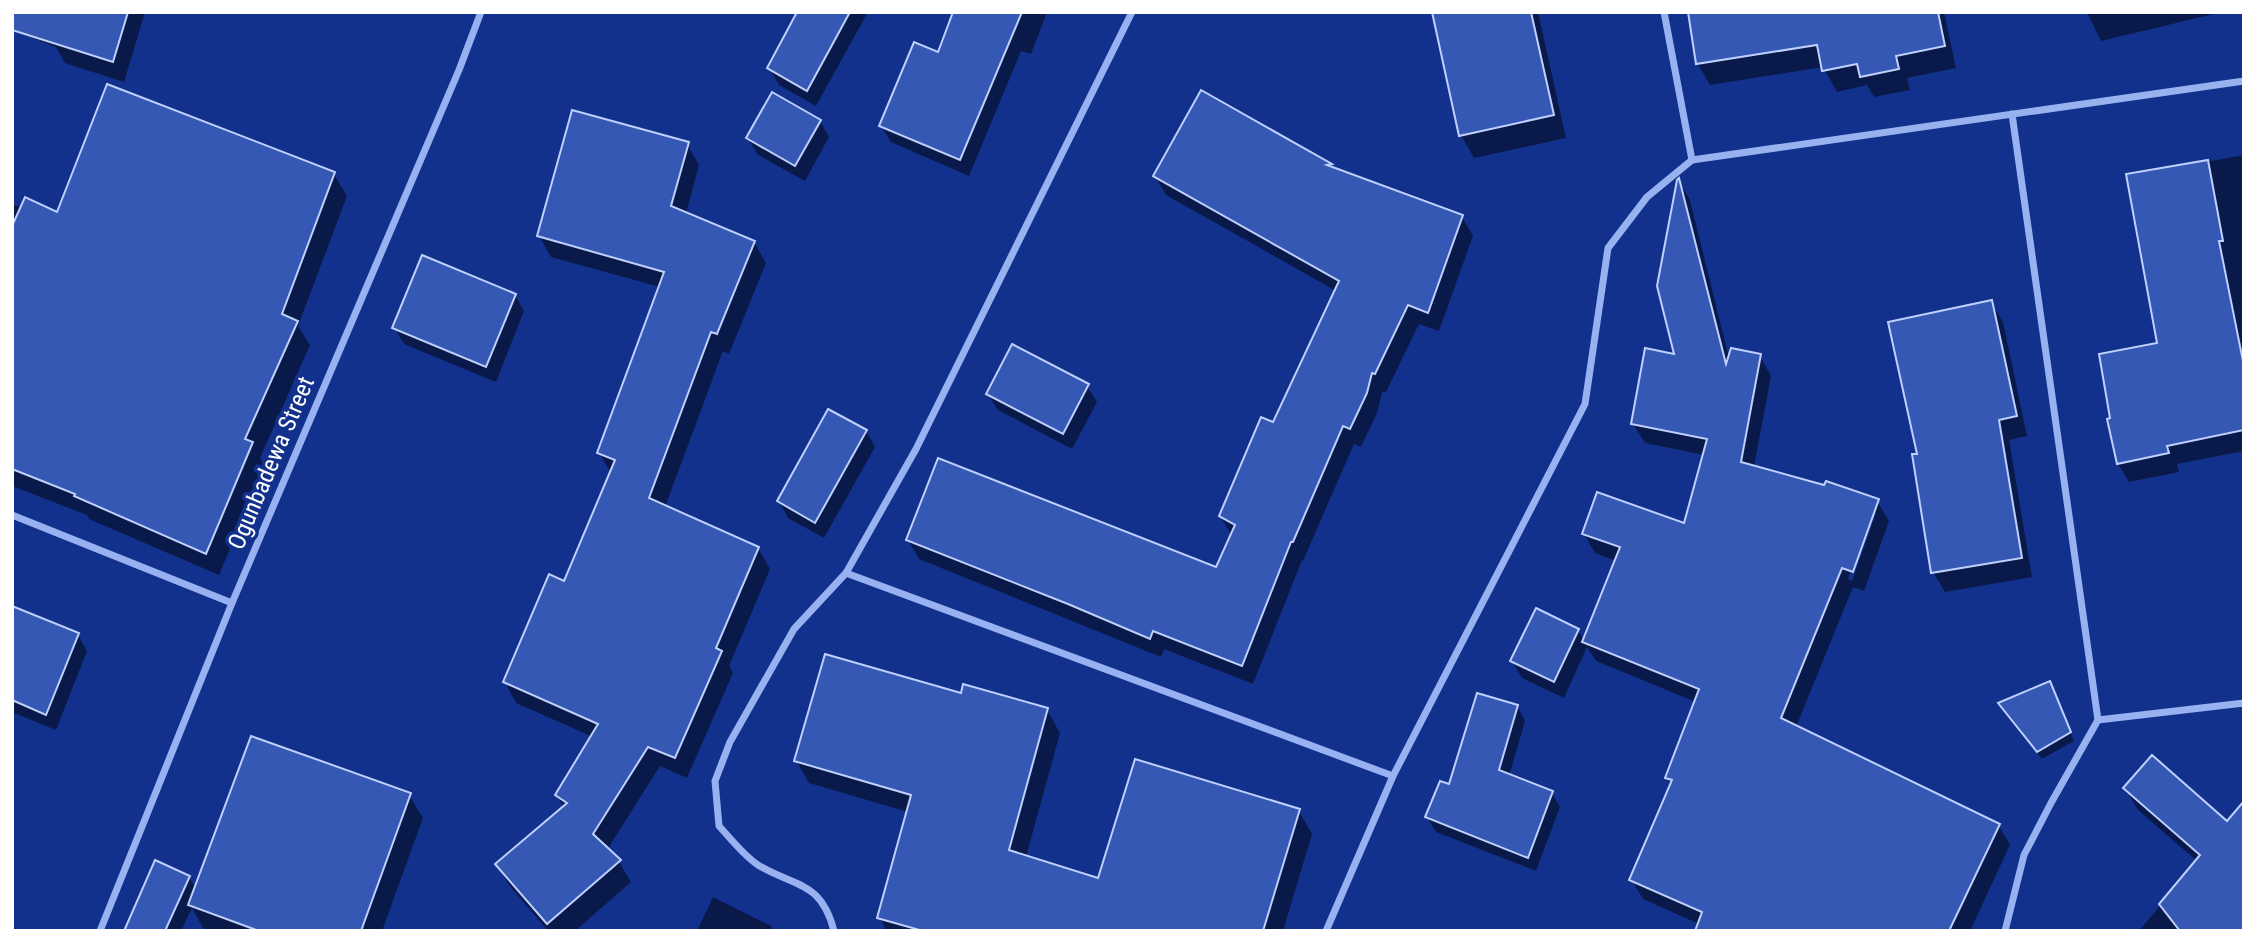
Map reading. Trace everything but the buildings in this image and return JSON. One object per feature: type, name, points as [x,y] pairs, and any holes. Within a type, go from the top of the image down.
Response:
[{"type":"street","name":"Ogunbadewa Street","points":[[100,931],[232,603],[481,12]]},
{"type":"street","points":[[834,931],[829,912],[804,885],[758,865],[719,827],[715,781],[730,742],[794,629],[846,573],[916,449],[1132,12]]},
{"type":"street","points":[[1664,12],[1692,160]]},
{"type":"street","points":[[1326,931],[1393,776],[1585,404],[1608,248],[1647,197],[1692,160],[2244,81]]},
{"type":"street","points":[[2005,931],[2024,855],[2050,803],[2098,720],[2012,114]]},
{"type":"street","points":[[12,515],[232,603]]},
{"type":"street","points":[[846,573],[1393,776]]},
{"type":"street","points":[[2098,720],[2244,703]]}]
